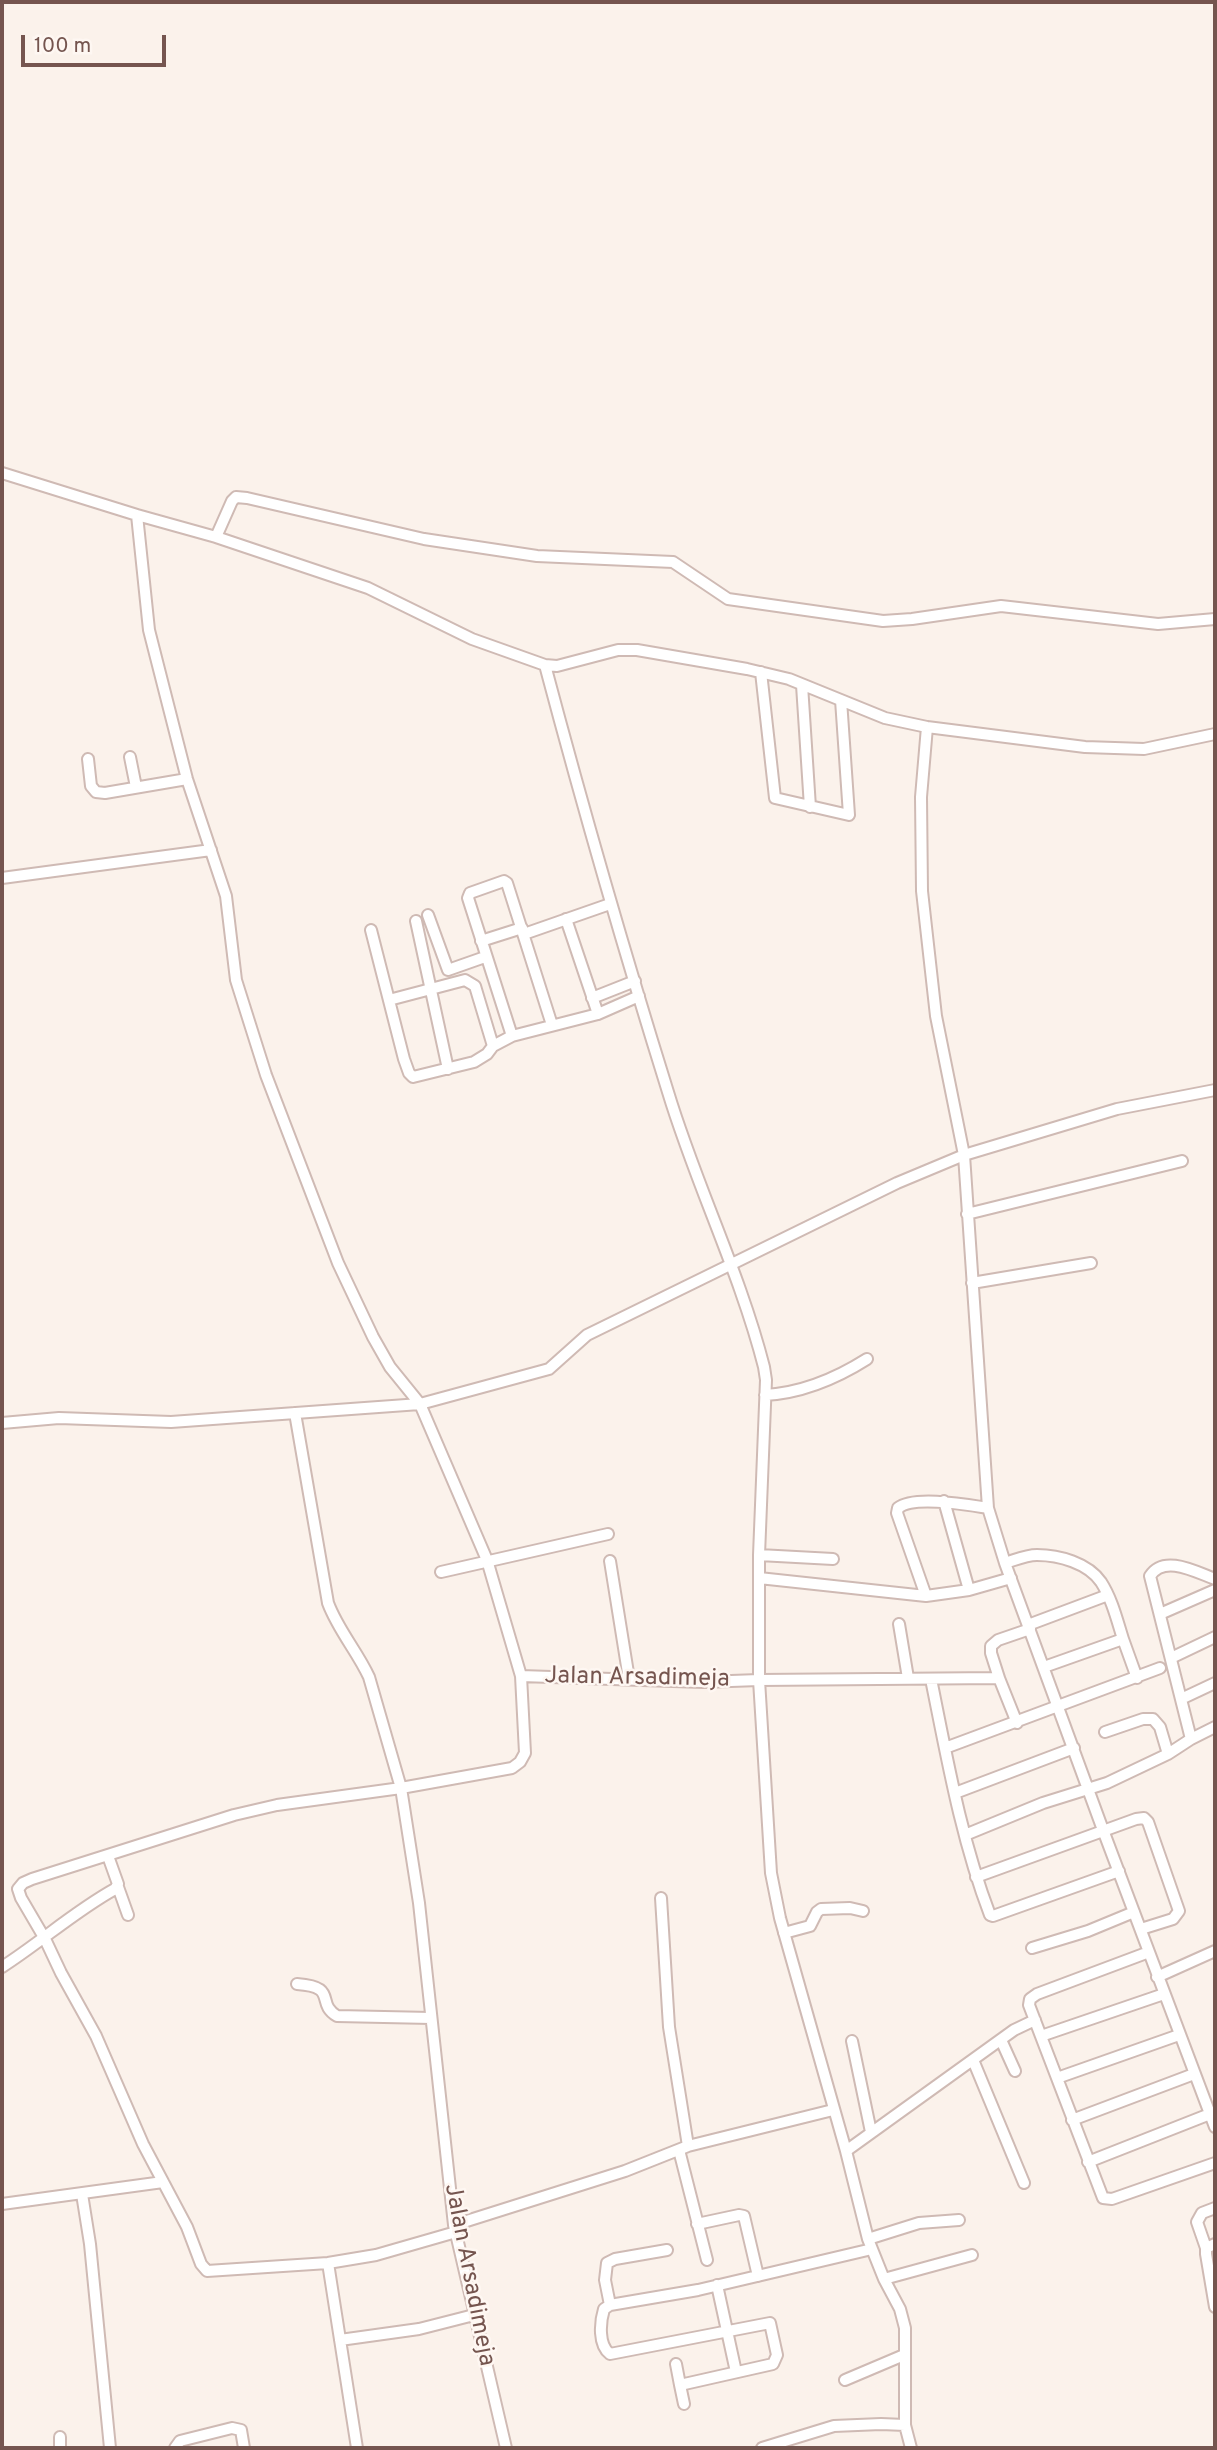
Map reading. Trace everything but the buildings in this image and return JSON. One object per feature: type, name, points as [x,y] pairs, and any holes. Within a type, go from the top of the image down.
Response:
[{"type":"street","points":[[2,473],[216,537],[368,588],[472,639],[545,665],[557,666],[618,650],[637,650],[761,672],[885,718],[927,727],[1121,750],[1144,749],[1215,734]]},
{"type":"street","points":[[216,537],[236,497],[424,539],[537,556],[673,562],[728,599],[883,621],[1001,606],[1158,624],[1215,619]]},
{"type":"street","points":[[137,515],[149,630],[187,779],[226,896],[236,980],[266,1075],[338,1262],[390,1367],[420,1404],[487,1560],[521,1676]]},
{"type":"street","points":[[545,665],[610,904],[668,1095],[732,1265],[762,1358],[766,1380],[759,1555],[759,1681],[999,1678]]},
{"type":"street","points":[[761,672],[775,798],[849,815],[841,700]]},
{"type":"street","points":[[802,685],[810,807]]},
{"type":"street","points":[[927,727],[921,797],[922,891],[936,1016],[964,1155],[988,1508],[1010,1578],[1179,2035],[1213,2113],[1215,2127]]},
{"type":"street","points":[[131,757],[136,787]]},
{"type":"street","points":[[88,759],[92,786],[96,792],[105,793],[187,779]]},
{"type":"street","points":[[2,878],[211,850]]},
{"type":"street","points":[[512,1036],[485,957],[468,894],[504,881],[507,883],[552,1025]]},
{"type":"street","points":[[481,941],[566,919],[610,904]]},
{"type":"street","points":[[428,915],[448,970],[485,957]]},
{"type":"street","points":[[566,919],[598,1014]]},
{"type":"street","points":[[416,921],[448,1069]]},
{"type":"street","points":[[371,930],[404,1059],[411,1076],[481,1059],[493,1046],[512,1036],[598,1014],[639,996]]},
{"type":"street","points":[[389,1000],[465,980],[472,983],[493,1046]]},
{"type":"street","points":[[592,998],[635,981]]},
{"type":"street","points":[[2,1423],[59,1418],[171,1422],[420,1404],[549,1368],[587,1335],[897,1183],[964,1155],[1117,1109],[1215,1090]]},
{"type":"street","points":[[967,1214],[1182,1161]]},
{"type":"street","points":[[972,1283],[1091,1263]]},
{"type":"street","points":[[765,1395],[788,1393],[821,1382],[867,1359]]},
{"type":"street","points":[[295,1413],[328,1603],[336,1622],[362,1661],[369,1677],[401,1788],[277,1805],[234,1815],[32,1879],[20,1886],[19,1894],[96,2036],[143,2144],[187,2227],[201,2264],[207,2272],[328,2263],[376,2255],[625,2171],[684,2148],[833,2110]]},
{"type":"street","points":[[926,1596],[897,1513],[902,1505],[943,1501],[988,1508]]},
{"type":"street","points":[[943,1501],[969,1590]]},
{"type":"street","points":[[441,1572],[608,1534]]},
{"type":"street","points":[[759,1555],[834,1559]]},
{"type":"street","points":[[1005,1563],[1037,1555],[1058,1558],[1085,1567],[1094,1574],[1108,1595],[1137,1678]]},
{"type":"street","points":[[610,1561],[629,1679]]},
{"type":"street","points":[[1191,1739],[1150,1576],[1154,1570],[1168,1564],[1215,1578]]},
{"type":"street","points":[[759,1578],[926,1596],[969,1590],[1010,1578]]},
{"type":"street","points":[[1160,1614],[1215,1590]]},
{"type":"street","points":[[1017,1723],[999,1678],[991,1646],[998,1640],[1108,1595]]},
{"type":"street","points":[[899,1624],[908,1678]]},
{"type":"street","points":[[1171,1658],[1215,1637]]},
{"type":"street","points":[[1044,1667],[1124,1639]]},
{"type":"street","points":[[945,1748],[1160,1668]]},
{"type":"street","name":"Jalan Arsadimeja","points":[[506,2448],[455,2228],[419,1903],[401,1788],[512,1768],[520,1762],[525,1753],[521,1676],[759,1681],[771,1872],[784,1933],[870,2244],[900,2309],[905,2328],[905,2425],[911,2448]]},
{"type":"street","points":[[930,1679],[965,1835],[990,1915],[1119,1871]]},
{"type":"street","points":[[1181,1699],[1215,1683]]},
{"type":"street","points":[[1105,1732],[1143,1719],[1153,1719],[1160,1727],[1168,1754]]},
{"type":"street","points":[[965,1835],[1043,1803],[1089,1790],[1168,1754],[1215,1727]]},
{"type":"street","points":[[955,1793],[1074,1748]]},
{"type":"street","points":[[976,1877],[1141,1817],[1148,1822],[1179,1911],[1172,1919],[1140,1929]]},
{"type":"street","points":[[108,1856],[128,1915]]},
{"type":"street","points":[[2,1967],[117,1887]]},
{"type":"street","points":[[661,1898],[669,2027],[684,2148],[697,2224],[707,2260]]},
{"type":"street","points":[[784,1933],[810,1926],[821,1909],[850,1908],[863,1911]]},
{"type":"street","points":[[1032,1948],[1087,1931],[1134,1912]]},
{"type":"street","points":[[1157,1977],[1215,1951]]},
{"type":"street","points":[[1149,1952],[1032,1996],[1029,2005],[1101,2196],[1108,2200],[1215,2163]]},
{"type":"street","points":[[297,1984],[322,1990],[332,2014],[337,2016],[431,2018]]},
{"type":"street","points":[[1041,2036],[1164,1994]]},
{"type":"street","points":[[846,2151],[1001,2040],[1035,2020]]},
{"type":"street","points":[[1057,2078],[1179,2035]]},
{"type":"street","points":[[1001,2040],[1015,2071]]},
{"type":"street","points":[[852,2041],[871,2132]]},
{"type":"street","points":[[973,2060],[1024,2183]]},
{"type":"street","points":[[1072,2120],[1195,2074]]},
{"type":"street","points":[[1088,2162],[1213,2113]]},
{"type":"street","points":[[2,2204],[163,2182]]},
{"type":"street","points":[[82,2194],[90,2244],[110,2448]]},
{"type":"street","points":[[1215,2208],[1202,2213],[1197,2222],[1211,2246],[1215,2306]]},
{"type":"street","points":[[697,2224],[744,2216],[758,2276]]},
{"type":"street","points":[[680,2385],[773,2364],[777,2356],[772,2326],[767,2322],[610,2354],[605,2350],[601,2328],[603,2312],[610,2305],[758,2276],[870,2244],[919,2222],[959,2220]]},
{"type":"street","points":[[610,2305],[605,2280],[607,2263],[667,2250]]},
{"type":"street","points":[[884,2279],[972,2255]]},
{"type":"street","points":[[328,2263],[357,2448]]},
{"type":"street","points":[[717,2286],[736,2372]]},
{"type":"street","points":[[340,2340],[408,2331],[474,2315]]},
{"type":"street","points":[[845,2380],[904,2355]]},
{"type":"street","points":[[676,2364],[684,2404]]},
{"type":"street","points":[[762,2448],[834,2426],[905,2425]]},
{"type":"street","points":[[175,2448],[180,2441],[232,2428],[241,2430],[244,2448]]}]
